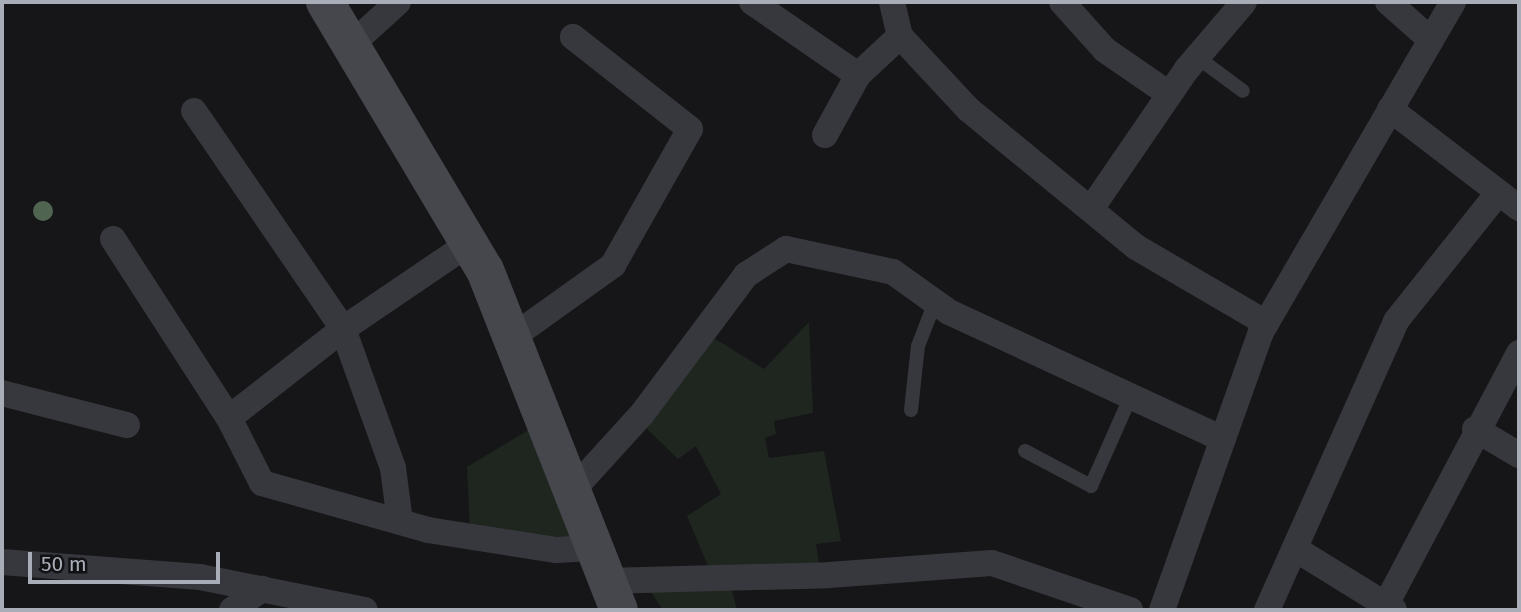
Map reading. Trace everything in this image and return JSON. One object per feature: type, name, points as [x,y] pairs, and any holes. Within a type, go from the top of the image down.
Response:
[{"type":"street","points":[[325,2],[471,242],[514,336],[606,580]]},
{"type":"street","points":[[350,46],[398,2]]},
{"type":"street","points":[[752,2],[858,75]]},
{"type":"street","points":[[892,2],[900,36],[968,108],[1136,247],[1266,323]]},
{"type":"street","points":[[1062,2],[1105,50],[1169,94]]},
{"type":"street","points":[[1091,209],[1169,94],[1244,2]]},
{"type":"street","points":[[1388,2],[1431,40]]},
{"type":"street","points":[[1162,610],[1266,323],[1453,2]]},
{"type":"street","points":[[825,135],[858,75],[900,36]]},
{"type":"street","points":[[514,336],[613,265],[690,129],[573,37]]},
{"type":"street","points":[[1266,610],[1297,550],[1396,321],[1509,201],[1390,109]]},
{"type":"street","points":[[194,111],[343,329],[393,468],[400,522]]},
{"type":"street","points":[[113,239],[229,418],[262,482],[400,522],[556,550],[606,580],[830,576],[992,563],[1130,610]]},
{"type":"street","points":[[229,418],[343,329],[471,242]]},
{"type":"street","points":[[572,492],[764,258],[786,249],[832,255],[893,272],[935,302],[1130,398],[1223,439]]},
{"type":"street","points":[[1297,550],[1388,609],[1475,429],[1519,353]]},
{"type":"street","points":[[2,393],[127,425]]},
{"type":"street","points":[[1475,429],[1519,455]]},
{"type":"street","points":[[2,562],[200,577],[365,610]]},
{"type":"street","points":[[232,610],[262,589]]},
{"type":"lane","points":[[1197,57],[1242,91]]},
{"type":"lane","points":[[911,410],[918,346],[935,302]]},
{"type":"lane","points":[[1025,451],[1091,486],[1130,398]]},
{"type":"shaded area","points":[[809,322],[813,413],[774,421],[776,434],[765,438],[769,458],[824,451],[841,541],[816,544],[819,564],[708,566],[687,516],[721,494],[696,446],[678,459],[646,428],[712,337],[764,369]]},
{"type":"shaded area","points":[[530,429],[573,540],[470,530],[467,467]]},
{"type":"shaded area","points":[[730,583],[737,610],[663,610],[649,589]]}]
